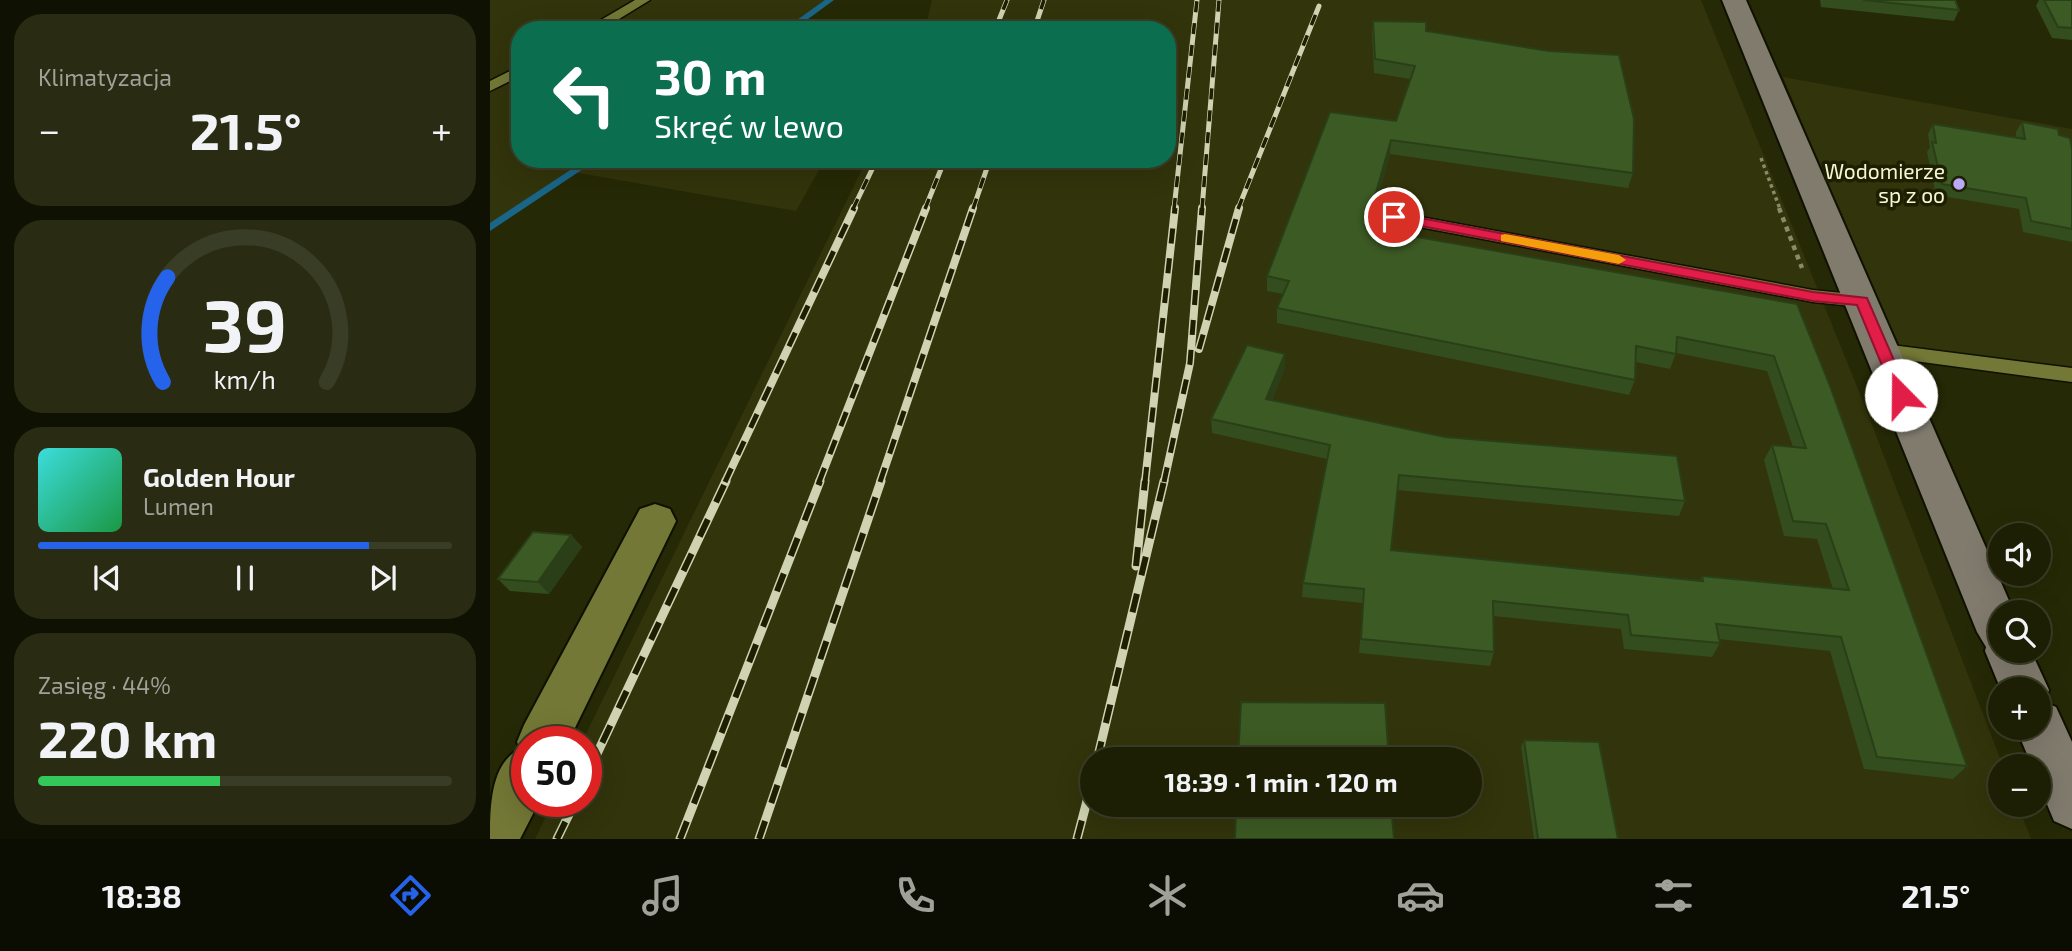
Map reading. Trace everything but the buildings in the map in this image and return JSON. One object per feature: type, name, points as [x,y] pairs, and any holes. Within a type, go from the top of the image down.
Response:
[{"type":"main road","points":[[1734,0],[1988,603]]},
{"type":"main road","points":[[2046,740],[2072,803]]},
{"type":"street","points":[[550,726],[655,522]]},
{"type":"street","points":[[492,839],[511,802]]},
{"type":"lane","points":[[607,21],[644,0]]},
{"type":"lane","points":[[490,87],[511,75]]},
{"type":"lane","points":[[1394,217],[1813,296],[1862,301]]},
{"type":"lane","points":[[1884,351],[2072,376]]},
{"type":"shaded area","points":[[490,0],[830,0],[800,21],[511,21],[511,168],[820,168],[796,211],[573,172],[490,228]]},
{"type":"shaded area","points":[[932,0],[1701,0],[1862,399],[1988,727],[1988,740],[1993,740],[1998,754],[1988,754],[1988,817],[2023,817],[2031,839],[535,839],[546,817],[602,817],[602,726],[590,726],[863,168],[1176,168],[1176,21],[927,21]]},
{"type":"shaded area","points":[[1783,77],[2072,129],[2072,375],[1899,353]]},
{"type":"waterway","points":[[800,21],[830,0]]},
{"type":"waterway","points":[[490,228],[580,168]]},
{"type":"railway","points":[[999,21],[1007,0]]},
{"type":"railway","points":[[1037,21],[1044,0]]},
{"type":"railway","points":[[1174,209],[1197,0]]},
{"type":"railway","points":[[1202,209],[1219,0]]},
{"type":"railway","points":[[1238,209],[1319,6]]},
{"type":"railway","points":[[853,209],[873,168]]},
{"type":"railway","points":[[925,209],[941,168]]},
{"type":"railway","points":[[973,209],[987,168]]},
{"type":"railway","points":[[725,482],[854,208]]},
{"type":"railway","points":[[819,482],[926,208]]},
{"type":"railway","points":[[880,482],[973,208]]},
{"type":"railway","points":[[1145,482],[1175,208]]},
{"type":"railway","points":[[1164,482],[1190,363],[1202,208]]},
{"type":"railway","points":[[1199,349],[1239,208]]},
{"type":"railway","points":[[602,743],[726,481]]},
{"type":"railway","points":[[680,839],[820,481]]},
{"type":"railway","points":[[759,839],[881,481]]},
{"type":"railway","points":[[1136,566],[1145,481]]},
{"type":"railway","points":[[1100,747],[1164,481]]},
{"type":"railway","points":[[557,839],[568,817]]},
{"type":"railway","points":[[1077,839],[1083,817]]},
{"type":"slow traffic","points":[[1505,238],[1619,260]]},
{"type":"place","name":"Wodomierze sp z oo","points":[[1959,184]]},
{"type":"route","points":[[1394,217],[1813,296],[1862,301],[1901,395]]}]
